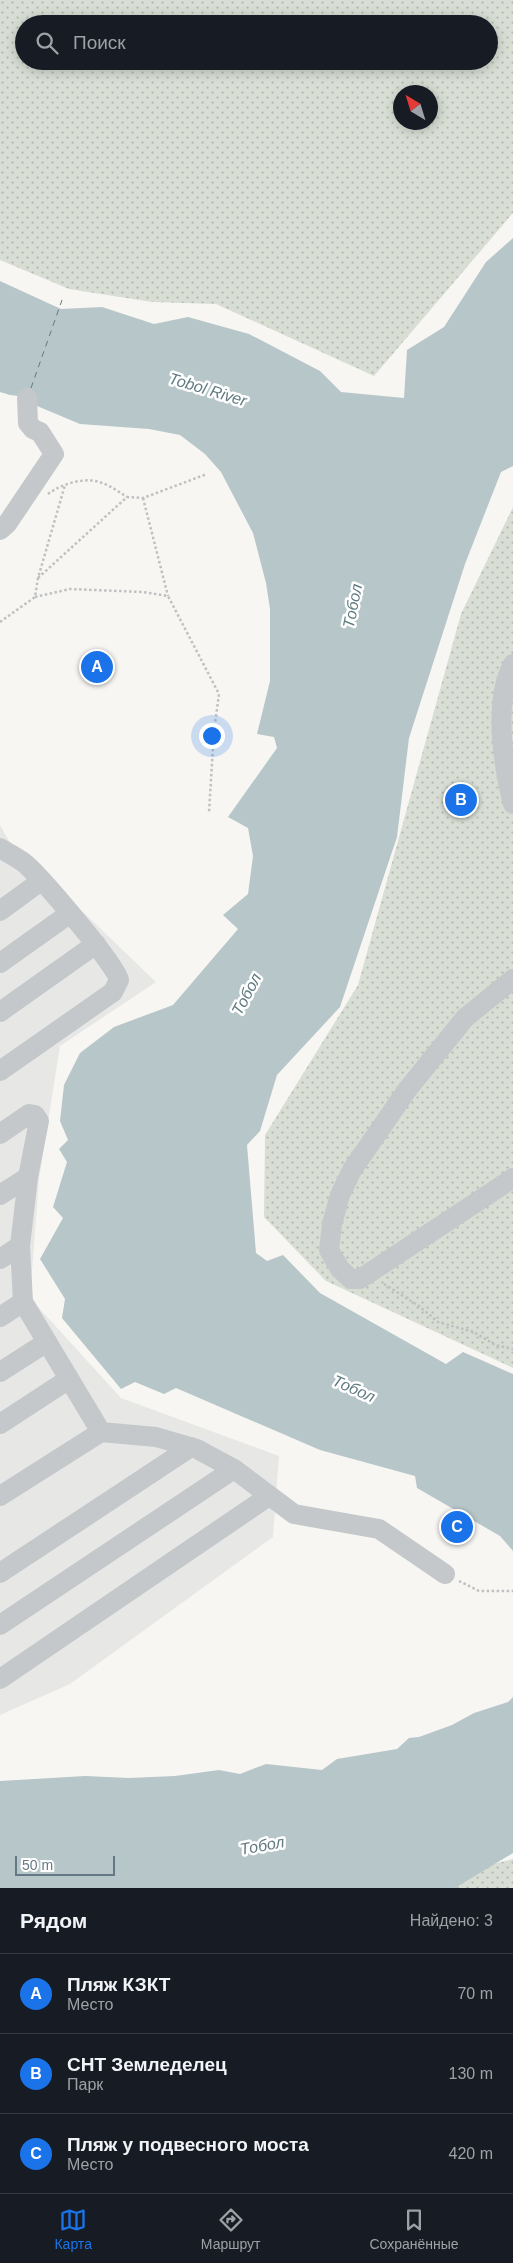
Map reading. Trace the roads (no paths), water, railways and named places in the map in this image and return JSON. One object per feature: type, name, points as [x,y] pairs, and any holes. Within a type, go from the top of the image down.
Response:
[{"type":"street","points":[[0,530],[7,524],[54,454],[40,432],[33,429],[28,423],[27,398]]},
{"type":"street","points":[[513,664],[501,699],[508,783],[513,804]]},
{"type":"street","points":[[0,848],[24,863],[41,881],[96,944],[119,975],[118,987],[113,992],[0,1072]]},
{"type":"street","points":[[0,911],[41,881]]},
{"type":"street","points":[[0,963],[69,914]]},
{"type":"street","points":[[0,1012],[96,944]]},
{"type":"street","points":[[513,979],[465,1018],[407,1090],[352,1170],[340,1195],[332,1224],[329,1250],[340,1269],[351,1279],[360,1279],[513,1178]]},
{"type":"street","points":[[0,1134],[29,1114],[35,1115],[38,1121],[28,1177],[20,1246],[23,1302],[102,1432]]},
{"type":"street","points":[[0,1195],[28,1177]]},
{"type":"street","points":[[0,1259],[20,1246]]},
{"type":"street","points":[[0,1317],[23,1302]]},
{"type":"street","points":[[0,1372],[47,1342]]},
{"type":"street","points":[[0,1424],[69,1379]]},
{"type":"street","points":[[0,1496],[102,1432],[156,1437],[191,1447],[234,1469],[294,1514],[379,1529],[445,1574]]},
{"type":"street","points":[[0,1574],[191,1447]]},
{"type":"street","points":[[0,1625],[234,1469]]},
{"type":"street","points":[[0,1679],[269,1496]]},
{"type":"water","points":[[513,238],[513,466],[501,472],[465,564],[409,738],[397,837],[340,1007],[277,1075],[260,1131],[247,1145],[256,1253],[267,1261],[283,1255],[320,1293],[446,1364],[463,1352],[513,1374],[513,1551],[500,1536],[417,1488],[415,1476],[320,1450],[176,1388],[164,1394],[135,1382],[121,1389],[62,1318],[65,1299],[40,1259],[63,1218],[53,1207],[67,1162],[59,1149],[68,1140],[60,1121],[64,1085],[80,1053],[114,1027],[173,1005],[238,929],[223,915],[248,894],[253,856],[248,828],[228,817],[277,748],[274,737],[257,734],[270,681],[270,609],[266,583],[253,533],[221,472],[205,454],[180,435],[149,429],[80,424],[37,406],[27,397],[0,392],[0,281],[61,309],[102,307],[154,324],[188,317],[249,334],[320,371],[341,392],[404,398],[407,350],[444,327],[486,262]]},
{"type":"water","name":"Тобол","points":[[513,1697],[513,1853],[455,1888],[0,1888],[0,1781],[85,1776],[129,1778],[175,1776],[219,1770],[240,1774],[266,1764],[322,1770],[337,1759],[397,1749],[409,1738],[419,1737],[452,1725],[474,1713],[508,1702]]},
{"type":"place","name":"Пляж КЗКТ","points":[[97,667]]},
{"type":"place","name":"СНТ Земледелец","points":[[461,800]]},
{"type":"place","name":"Пляж у подвесного моста","points":[[457,1527]]},
{"type":"water label","name":"Tobol River","points":[[208,389]]}]
